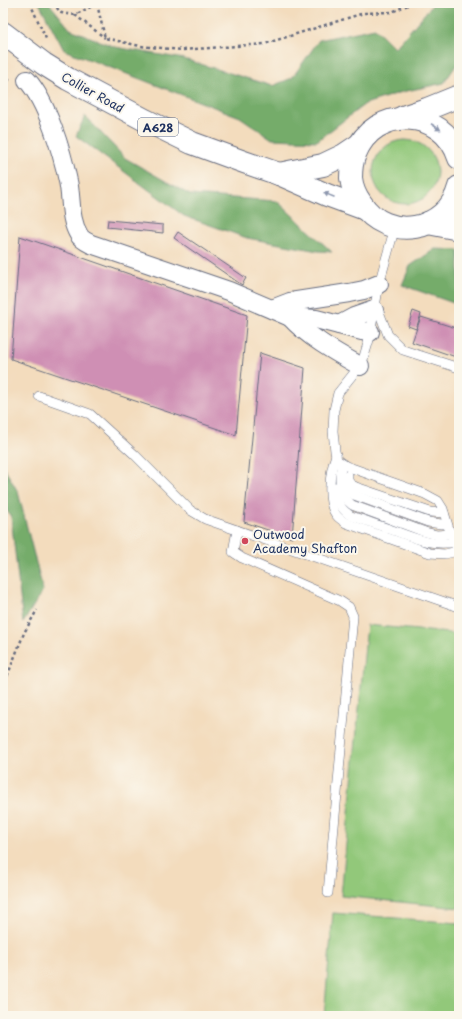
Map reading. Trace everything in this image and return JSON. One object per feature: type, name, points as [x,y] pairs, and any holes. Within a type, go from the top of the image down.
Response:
[{"type":"main road","name":"Collier Road","points":[[3,33],[44,64],[68,79],[144,120],[185,140],[279,174],[327,195],[365,209]]},
{"type":"main road","name":"A628","points":[[459,96],[427,109],[386,121],[376,127],[366,135],[359,145],[352,161],[352,178],[356,195],[365,209],[378,220],[395,227],[418,227],[440,216],[450,206],[459,187]]},
{"type":"main road","name":"A628","points":[[398,118],[414,118],[428,122],[441,130],[452,142],[459,157]]},
{"type":"main road","name":"A628","points":[[459,139],[459,157]]},
{"type":"main road","name":"A628","points":[[279,174],[323,165],[344,155],[359,145]]},
{"type":"main road","points":[[428,223],[459,229]]},
{"type":"street","points":[[27,80],[32,85],[47,114],[56,138],[68,183],[74,223],[79,236],[91,244],[229,291],[290,317],[317,323],[359,341],[366,349]]},
{"type":"street","points":[[272,309],[290,302],[364,290],[379,284]]},
{"type":"street","points":[[339,325],[375,306]]},
{"type":"street","points":[[290,317],[316,319],[362,332],[366,349]]},
{"type":"street","points":[[290,317],[318,341],[334,351],[366,349]]},
{"type":"lane","points":[[395,227],[379,284],[366,349],[338,393],[334,410],[333,431],[342,463],[348,481],[351,485],[430,512],[444,513]]},
{"type":"lane","points":[[375,306],[388,335],[403,350],[459,368]]},
{"type":"lane","points":[[39,396],[90,414],[134,454],[190,510],[205,519],[459,607]]},
{"type":"lane","points":[[342,463],[424,494],[438,501],[444,513],[455,545]]},
{"type":"lane","points":[[342,463],[344,483],[347,489],[354,495],[428,522],[447,524]]},
{"type":"lane","points":[[342,463],[331,473],[331,499],[333,510],[337,517],[346,523],[430,553],[445,554],[455,545]]},
{"type":"lane","points":[[342,463],[340,472],[340,487],[348,502],[352,505],[437,535],[455,545]]},
{"type":"lane","points":[[237,530],[233,552],[242,558],[340,601],[349,607],[353,616],[328,893]]},
{"type":"path","points":[[30,3],[51,50],[44,64]]},
{"type":"path","points":[[53,3],[61,13],[75,16],[105,38],[140,46],[182,50],[264,44],[364,14],[392,12],[412,3]]},
{"type":"path","points":[[75,16],[98,4],[105,38]]},
{"type":"path","points":[[3,687],[24,633],[37,610]]},
{"type":"green space","points":[[39,3],[49,3],[70,29],[115,47],[184,59],[272,86],[292,78],[319,40],[375,28],[395,48],[434,3],[459,3],[459,58],[457,64],[444,83],[402,92],[365,104],[317,141],[272,139],[240,117],[64,50]]},
{"type":"green space","points":[[85,116],[125,158],[190,195],[277,201],[332,252],[318,251],[247,238],[184,216],[76,136]]},
{"type":"green space","points":[[399,140],[411,140],[428,149],[435,160],[437,172],[435,184],[428,195],[411,204],[399,204],[387,199],[378,190],[373,178],[373,166],[378,154],[387,145]]},
{"type":"green space","points":[[435,249],[459,250],[459,305],[402,285],[410,266]]},
{"type":"green space","points":[[3,466],[18,492],[43,590],[23,623],[11,517],[3,504]]},
{"type":"green space","points":[[367,625],[459,634],[459,908],[341,896]]},
{"type":"green space","points":[[333,913],[459,923],[459,1016],[324,1016]]},
{"type":"building","points":[[108,220],[163,225],[163,233],[107,227]]},
{"type":"building","points":[[178,232],[246,278],[242,285],[174,238]]},
{"type":"building","points":[[20,236],[247,315],[236,435],[11,359]]},
{"type":"building","points":[[413,311],[421,314],[416,329],[408,326]]},
{"type":"building","points":[[421,317],[459,329],[459,358],[412,342]]},
{"type":"building","points":[[260,353],[305,368],[292,538],[244,522]]},
{"type":"place","name":"Outwood Academy Shafton","points":[[245,541]]}]
